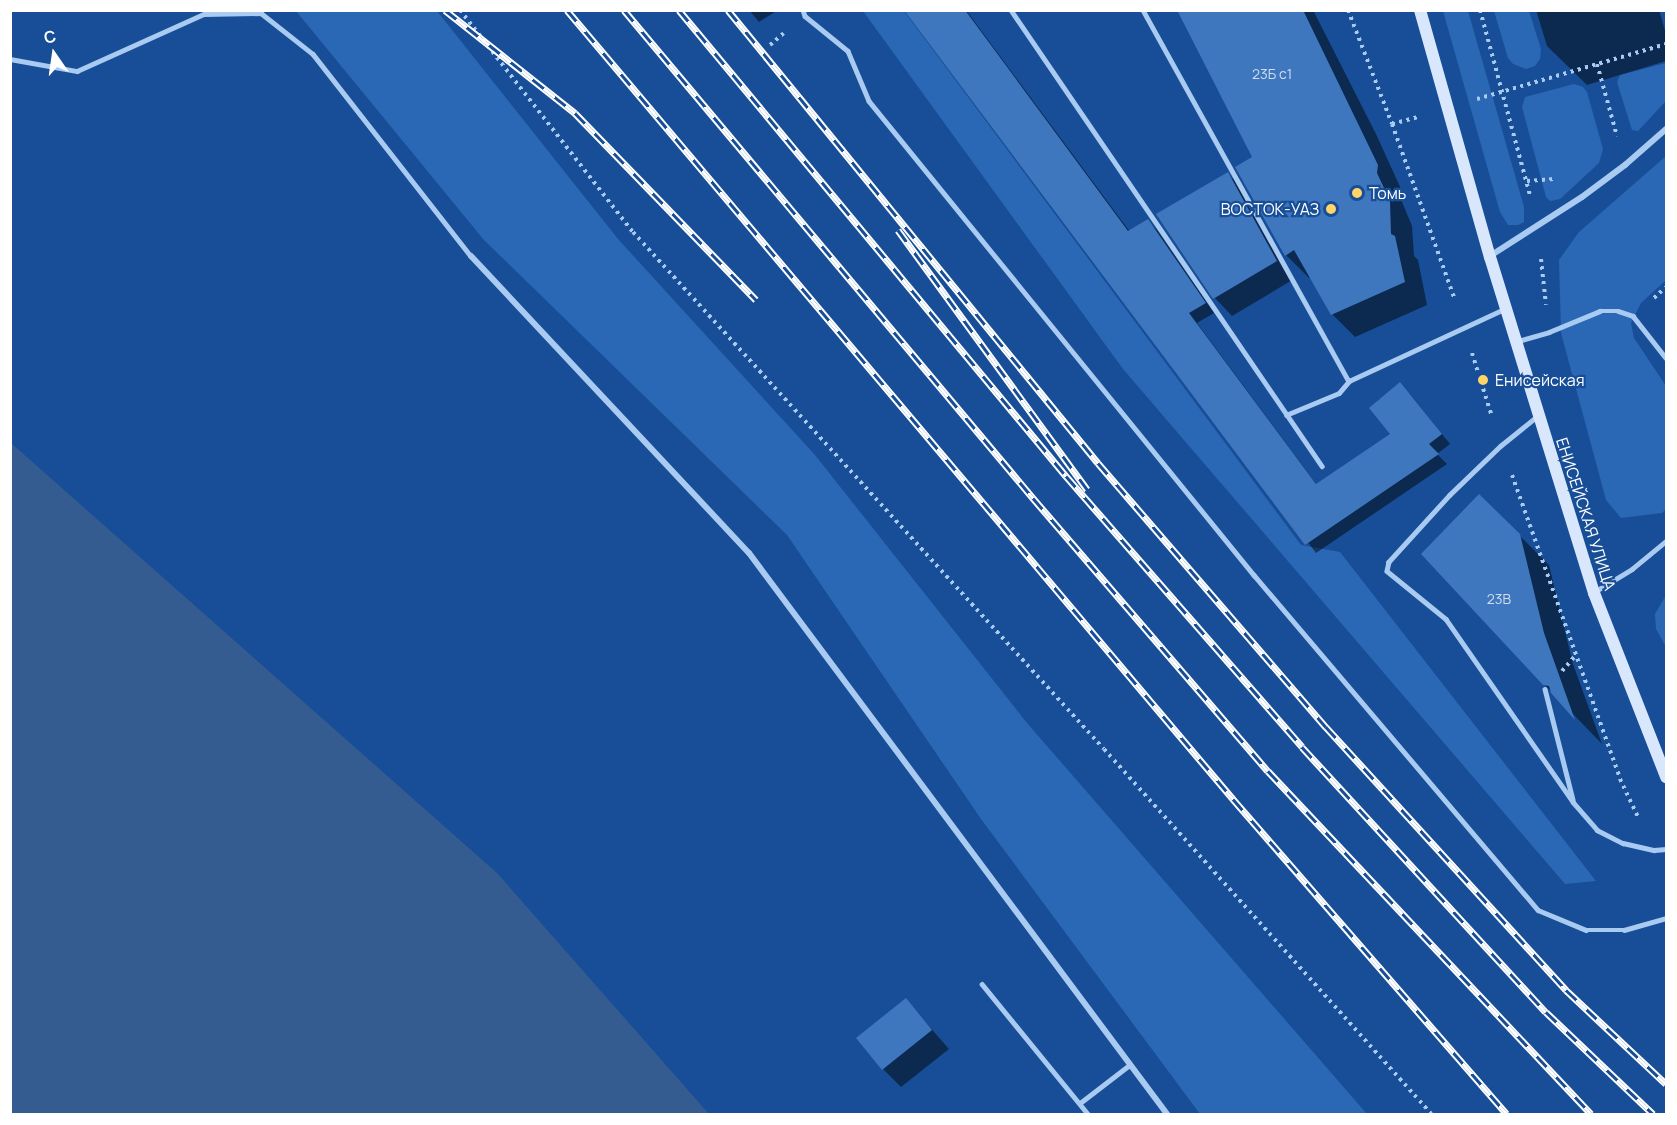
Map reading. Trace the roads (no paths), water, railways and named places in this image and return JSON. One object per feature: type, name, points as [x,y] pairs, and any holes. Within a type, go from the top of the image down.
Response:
[{"type":"main road","name":"ЕНИСЕЙСКАЯ УЛИЦА","points":[[1420,10],[1537,417],[1594,593],[1666,777]]},
{"type":"street","points":[[1490,257],[1582,197],[1625,165],[1666,129]]},
{"type":"street","points":[[471,256],[749,553],[1018,913],[1128,1066],[1167,1114]]},
{"type":"lane","points":[[803,10],[805,16],[848,51],[869,101],[1254,575],[1538,910],[1586,930],[1624,930],[1666,918]]},
{"type":"lane","points":[[1011,10],[1322,466]]},
{"type":"lane","points":[[1143,10],[1349,381]]},
{"type":"lane","points":[[10,59],[76,71],[204,14],[261,13],[313,54],[471,256]]},
{"type":"lane","points":[[1286,415],[1339,393],[1349,381],[1506,308]]},
{"type":"lane","points":[[1515,342],[1549,332],[1600,311],[1618,311],[1633,316],[1666,358]]},
{"type":"lane","points":[[1537,417],[1501,446],[1450,495],[1389,562],[1387,571],[1446,619],[1573,802],[1597,830],[1623,843],[1654,850],[1666,849]]},
{"type":"lane","points":[[1594,593],[1632,569],[1666,541]]},
{"type":"lane","points":[[1545,689],[1573,802]]},
{"type":"lane","points":[[982,984],[1089,1114]]},
{"type":"lane","points":[[1080,1103],[1128,1066]]},
{"type":"railway","points":[[445,10],[575,113],[756,300]]},
{"type":"railway","points":[[567,10],[1233,799],[1507,1114]]},
{"type":"railway","points":[[624,10],[1033,498],[1268,771],[1591,1114]]},
{"type":"railway","points":[[679,10],[1066,476],[1302,747],[1546,1012],[1653,1114]]},
{"type":"railway","points":[[728,10],[1098,463],[1326,727],[1566,990],[1666,1084]]},
{"type":"railway","points":[[898,230],[1087,489]]},
{"type":"place","name":"Томь","points":[[1357,193]]},
{"type":"place","name":"ВОСТОК-УАЗ","points":[[1331,209]]},
{"type":"place","name":"Енисейская","points":[[1483,380]]}]
